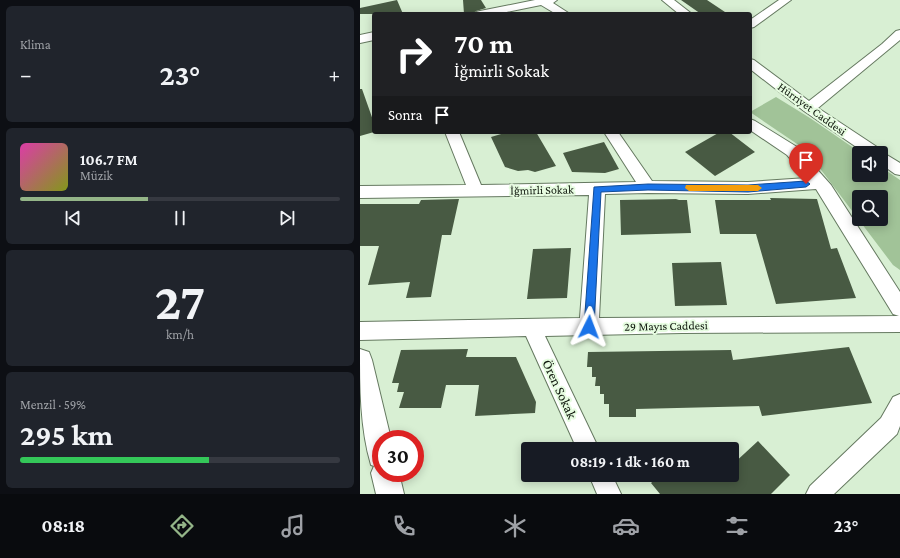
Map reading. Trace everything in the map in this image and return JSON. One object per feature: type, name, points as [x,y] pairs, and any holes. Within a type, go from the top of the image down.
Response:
[{"type":"main road","points":[[360,360],[375,430]]},
{"type":"main road","points":[[387,482],[390,494]]},
{"type":"street","points":[[507,0],[526,12]]},
{"type":"street","points":[[490,12],[545,0],[561,12]]},
{"type":"street","points":[[667,0],[683,12]]},
{"type":"street","points":[[752,24],[786,0]]},
{"type":"street","points":[[809,108],[886,47],[900,34]]},
{"type":"street","points":[[360,39],[372,36]]},
{"type":"street","name":"Hürriyet Caddesi","points":[[752,65],[809,108],[865,146]]},
{"type":"street","points":[[752,125],[792,151],[820,183],[900,308]]},
{"type":"street","points":[[453,134],[476,191]]},
{"type":"street","points":[[612,134],[648,187]]},
{"type":"street","points":[[888,162],[900,170]]},
{"type":"street","name":"İğmirli Sokak","points":[[360,192],[648,187],[748,188],[820,183]]},
{"type":"street","points":[[589,327],[597,189]]},
{"type":"street","name":"29 Mayıs Caddesi","points":[[360,331],[900,324]]},
{"type":"street","name":"Ören Sokak","points":[[532,328],[585,442]]},
{"type":"street","points":[[818,494],[889,426],[900,404]]},
{"type":"street","points":[[603,482],[609,494]]},
{"type":"green space","points":[[776,97],[852,147],[852,182],[888,182],[888,172],[900,180],[900,270],[893,265],[863,226],[888,226],[888,190],[852,190],[852,211],[806,150],[752,113],[752,111]]},
{"type":"building","points":[[397,0],[402,12],[372,12],[372,14],[360,14],[360,8]]},
{"type":"building","points":[[463,0],[481,0],[486,8],[475,12],[464,12]]},
{"type":"building","points":[[681,0],[707,0],[725,12],[698,12]]},
{"type":"building","points":[[360,89],[362,89],[372,117],[372,133],[360,136]]},
{"type":"building","points":[[501,134],[537,134],[556,166],[535,172],[528,170],[518,171],[505,167],[491,137]]},
{"type":"building","points":[[716,134],[732,134],[755,152],[715,176],[685,152]]},
{"type":"building","points":[[604,142],[619,169],[605,173],[572,172],[563,153]]},
{"type":"building","points":[[770,198],[817,199],[831,249],[837,248],[856,298],[776,304],[756,234],[720,234],[715,200],[771,200]]},
{"type":"building","points":[[459,199],[451,235],[442,235],[431,297],[406,298],[410,282],[368,285],[379,246],[360,246],[360,204],[419,204],[421,200]]},
{"type":"building","points":[[679,199],[676,200],[687,200],[691,233],[621,235],[620,200]]},
{"type":"building","points":[[571,248],[567,298],[527,299],[533,249]]},
{"type":"building","points":[[721,262],[727,305],[675,306],[672,263]]},
{"type":"building","points":[[849,347],[872,403],[762,416],[759,406],[636,409],[636,417],[609,417],[609,404],[604,404],[604,394],[600,394],[600,386],[595,386],[596,377],[592,377],[592,367],[587,367],[588,352],[731,350],[733,360]]},
{"type":"building","points":[[468,349],[466,357],[516,357],[536,402],[535,413],[475,416],[479,385],[446,385],[441,408],[399,408],[404,392],[397,392],[399,383],[392,383],[401,350]]},
{"type":"building","points":[[758,441],[790,475],[771,494],[660,494],[651,483],[739,482],[739,459]]},
{"type":"slow traffic","points":[[689,188],[758,188]]},
{"type":"route","points":[[589,327],[597,189],[648,187],[748,188],[806,184]]}]
